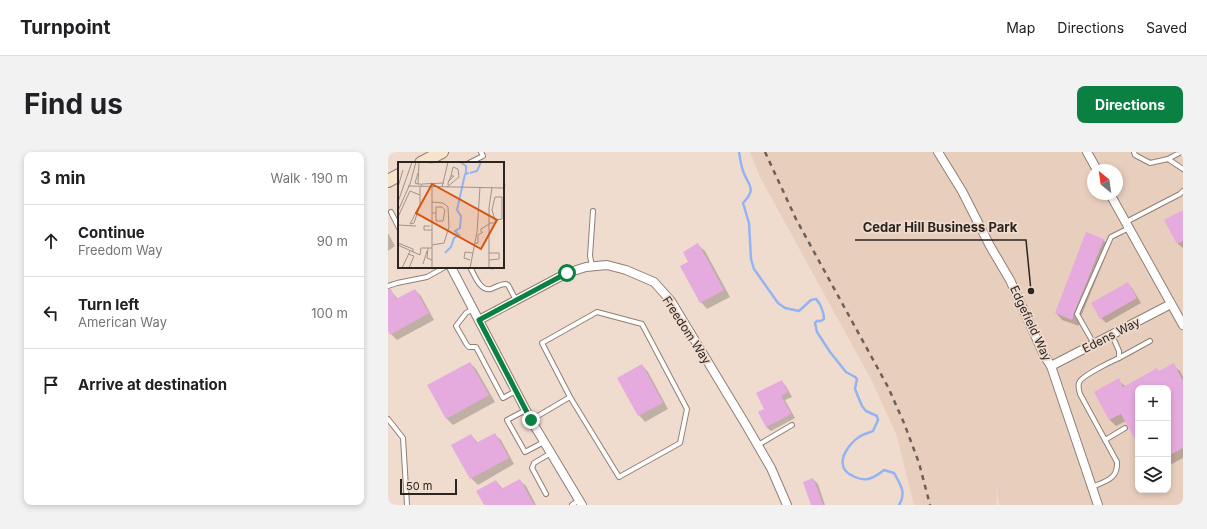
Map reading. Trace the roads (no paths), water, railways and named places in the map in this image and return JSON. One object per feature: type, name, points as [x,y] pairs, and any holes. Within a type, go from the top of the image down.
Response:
[{"type":"street","points":[[429,161],[442,152]]},
{"type":"street","name":"Edgefield Way","points":[[938,152],[962,191],[990,246],[1010,280],[1044,355],[1051,366],[1098,505]]},
{"type":"street","points":[[1087,152],[1094,164]]},
{"type":"street","points":[[388,181],[398,176]]},
{"type":"street","points":[[1113,200],[1183,325]]},
{"type":"street","name":"Freedom Way","points":[[479,320],[567,273],[586,267],[607,265],[626,270],[654,282],[671,301],[758,445],[771,468],[787,505]]},
{"type":"street","points":[[452,268],[531,420],[581,503]]},
{"type":"street","name":"Edens Way","points":[[1051,366],[1171,304]]},
{"type":"lane","points":[[471,162],[482,156],[481,152]]},
{"type":"lane","points":[[1134,152],[1135,155],[1150,163],[1168,159],[1181,152]]},
{"type":"lane","points":[[1168,159],[1183,169]]},
{"type":"lane","points":[[1094,344],[1077,314],[1110,237],[1183,191]]},
{"type":"lane","points":[[592,266],[590,256],[593,211]]},
{"type":"lane","points":[[391,212],[398,226]]},
{"type":"lane","points":[[388,286],[397,282],[427,277],[443,268]]},
{"type":"lane","points":[[471,268],[483,287],[490,289],[506,284],[516,300]]},
{"type":"lane","points":[[473,309],[466,313],[456,326],[467,345],[469,347],[476,347],[503,398],[516,391]]},
{"type":"lane","points":[[597,312],[642,324],[687,409],[680,443],[619,477],[570,397],[542,342],[597,312]]},
{"type":"lane","points":[[1112,335],[1119,351],[1118,358]]},
{"type":"lane","points":[[1092,488],[1114,476],[1118,470],[1118,462],[1080,394],[1078,387],[1080,381],[1085,376],[1150,341]]},
{"type":"lane","points":[[531,420],[570,397]]},
{"type":"lane","points":[[526,410],[507,420],[525,452],[544,442]]},
{"type":"lane","points":[[388,419],[403,438],[407,505]]},
{"type":"lane","points":[[758,445],[792,426]]},
{"type":"lane","points":[[1105,440],[1125,428]]},
{"type":"lane","points":[[546,494],[532,468],[534,464],[551,453]]},
{"type":"lane","points":[[572,505],[581,503]]},
{"type":"waterway","points":[[739,152],[743,171],[751,191],[743,203],[749,223],[751,259],[754,269],[778,303],[785,308],[799,311],[811,300],[816,299],[823,311],[824,319],[815,323],[817,332],[830,352],[846,372],[857,379],[855,389],[862,406],[866,411],[877,416],[878,420],[873,431],[857,438],[848,448],[844,456],[843,467],[848,473],[862,479],[872,478],[884,470],[894,473],[903,493],[899,505]]},
{"type":"railway","points":[[765,152],[796,219],[888,387],[904,423],[919,463],[930,505]]},
{"type":"place","name":"Cedar Hill Business Park","points":[[1031,291]]}]
